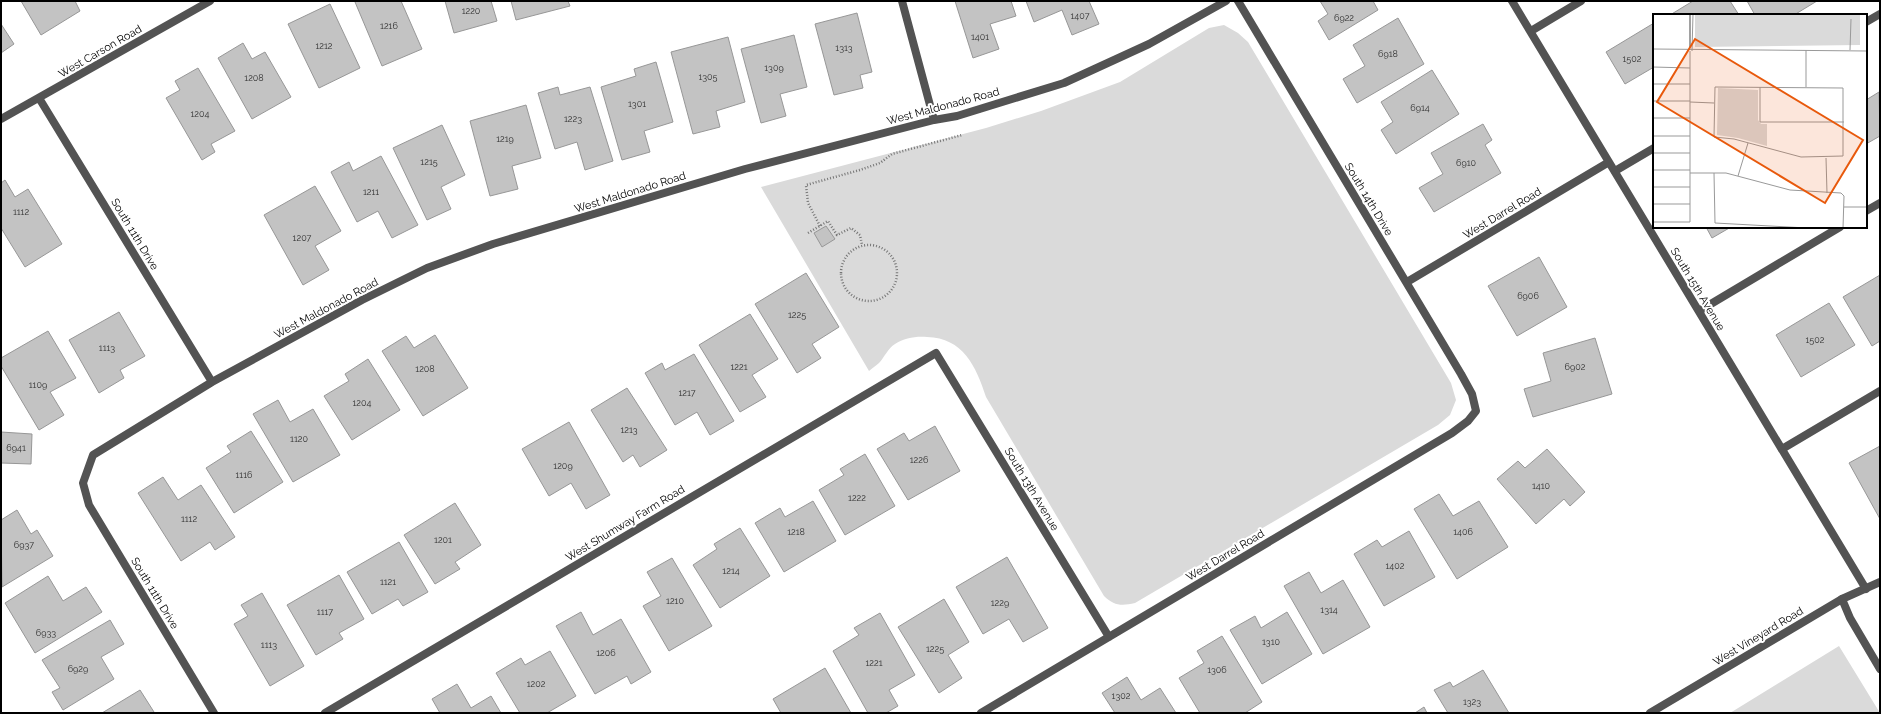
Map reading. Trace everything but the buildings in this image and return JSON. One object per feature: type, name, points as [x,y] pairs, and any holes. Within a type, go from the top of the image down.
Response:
[{"type":"street","name":"West Carson Road","points":[[1,119],[210,1]]},
{"type":"street","points":[[902,1],[934,120]]},
{"type":"street","name":"West Maldonado Road","points":[[83,483],[93,455],[212,382],[362,300],[427,268],[493,244],[745,169],[934,120],[957,116],[1070,80],[1149,44],[1226,1]]},
{"type":"street","name":"South 14th Drive","points":[[1238,1],[1461,374],[1472,394],[1476,411]]},
{"type":"street","name":"South 15th Avenue","points":[[1512,1],[1866,589]]},
{"type":"street","points":[[1530,31],[1581,1]]},
{"type":"street","points":[[1867,21],[1880,14]]},
{"type":"street","name":"South 11th Drive","points":[[40,98],[212,382]]},
{"type":"street","points":[[1615,171],[1653,149]]},
{"type":"street","name":"West Darrel Road","points":[[1407,282],[1609,162]]},
{"type":"street","points":[[1867,210],[1880,203]]},
{"type":"street","points":[[1699,311],[1838,228]]},
{"type":"street","name":"South 13th Avenue","points":[[936,353],[1109,637]]},
{"type":"street","name":"West Shumway Farm Road","points":[[325,713],[936,353]]},
{"type":"street","points":[[1782,449],[1880,391]]},
{"type":"street","name":"West Darrel Road","points":[[981,713],[1448,436],[1468,421],[1476,411]]},
{"type":"street","name":"South 11th Drive","points":[[83,483],[89,505],[214,713]]},
{"type":"street","name":"West Vineyard Road","points":[[1650,713],[1842,599],[1880,582]]},
{"type":"street","points":[[1842,599],[1850,618],[1880,669]]},
{"type":"path","points":[[820,226],[808,203],[806,185],[880,163],[892,154],[962,136],[957,116]]},
{"type":"path","points":[[808,233],[828,221],[837,235],[851,228],[860,235],[862,245]]},
{"type":"path","points":[[862,245],[875,245],[886,250],[894,260],[897,272],[894,284],[887,294],[875,300],[863,300],[851,295],[843,286],[840,273],[843,261],[851,251],[862,245]]},
{"type":"shaded area","points":[[1224,25],[1238,33],[1248,42],[1451,383],[1456,400],[1450,415],[1438,425],[1135,603],[1126,605],[1118,604],[1111,602],[1104,596],[986,397],[978,375],[966,356],[959,348],[950,342],[927,337],[914,337],[902,340],[893,346],[888,350],[879,363],[869,371],[761,187],[986,128],[1041,111],[1120,82],[1209,28]]},
{"type":"shaded area","points":[[1839,646],[1880,713],[1730,713]]}]
